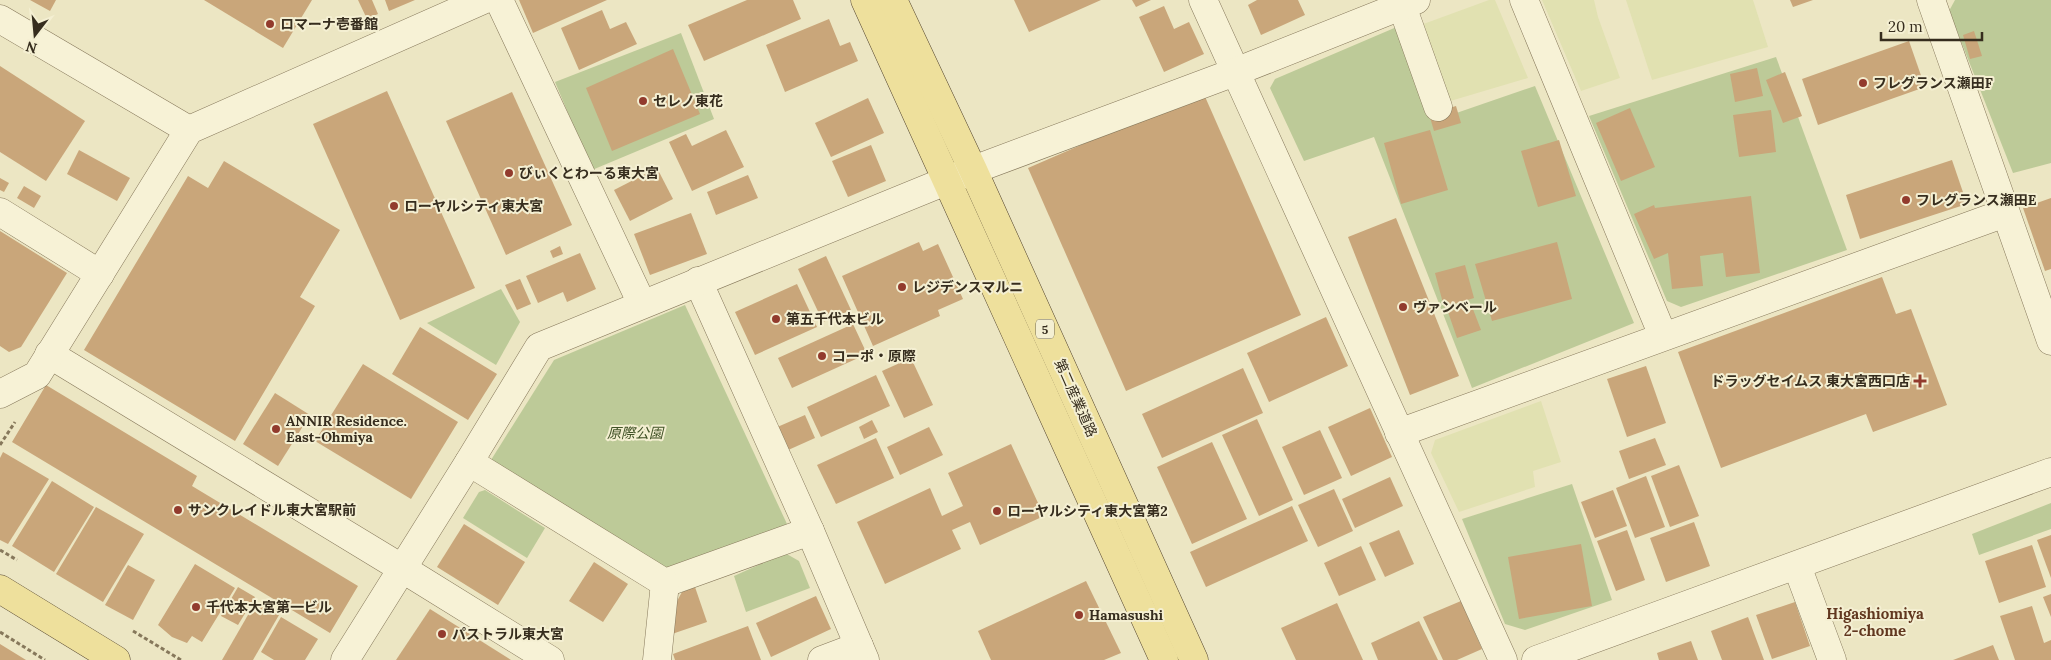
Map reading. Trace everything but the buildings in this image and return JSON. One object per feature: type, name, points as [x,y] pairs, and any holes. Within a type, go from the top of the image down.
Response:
[{"type":"main road","name":"第二産業道路","points":[[865,0],[1164,660]]},
{"type":"main road","name":"第二産業道路","points":[[893,0],[973,170],[1194,660]]},
{"type":"main road","points":[[0,589],[116,660]]},
{"type":"street","points":[[0,394],[37,375],[189,130],[483,0]]},
{"type":"street","points":[[499,0],[642,304]]},
{"type":"street","points":[[1203,0],[1503,660]]},
{"type":"street","points":[[1524,0],[1663,336]]},
{"type":"street","points":[[1931,0],[2051,341]]},
{"type":"street","points":[[346,660],[539,347],[973,170],[1235,72],[1409,3],[1438,107]]},
{"type":"street","points":[[0,19],[189,130]]},
{"type":"street","points":[[0,212],[100,274]]},
{"type":"street","points":[[1399,433],[2005,212]]},
{"type":"street","points":[[698,281],[810,531],[862,653],[822,660]]},
{"type":"street","points":[[49,354],[550,660]]},
{"type":"street","points":[[469,462],[665,583]]},
{"type":"street","points":[[1536,660],[2051,472]]},
{"type":"street","points":[[665,583],[810,531]]},
{"type":"street","points":[[1797,566],[1832,660]]},
{"type":"street","points":[[657,660],[665,583]]},
{"type":"path","points":[[0,632],[45,660]]},
{"type":"green space","points":[[1489,0],[1495,0],[1528,78],[1447,102],[1418,26]]},
{"type":"green space","points":[[1542,0],[1594,0],[1598,17],[1620,78],[1581,91]]},
{"type":"green space","points":[[1626,0],[1753,0],[1768,47],[1652,80]]},
{"type":"green space","points":[[1955,0],[2051,0],[2051,163],[2013,173],[1949,11]]},
{"type":"green space","points":[[1399,26],[1439,119],[1535,86],[1634,323],[1472,388],[1374,137],[1304,161],[1270,88],[1275,79]]},
{"type":"green space","points":[[681,33],[714,119],[592,170],[555,82]]},
{"type":"green space","points":[[1776,57],[1847,250],[1681,307],[1667,301],[1589,116]]},
{"type":"green space","points":[[501,289],[520,322],[496,365],[427,323]]},
{"type":"green space","name":"原際公園","points":[[685,305],[787,524],[671,573],[491,460],[554,360]]},
{"type":"green space","points":[[1541,401],[1561,462],[1533,471],[1535,487],[1459,512],[1431,453],[1435,440]]},
{"type":"green space","points":[[1572,484],[1612,600],[1525,630],[1505,624],[1462,519]]},
{"type":"green space","points":[[485,490],[545,528],[527,558],[463,518],[479,492]]},
{"type":"green space","points":[[2051,503],[2051,529],[1979,555],[1972,534]]},
{"type":"green space","points":[[785,553],[799,561],[810,588],[746,612],[734,576]]},
{"type":"place","name":"ロマーナ壱番館","points":[[270,24]]},
{"type":"place","name":"フレグランス瀬田F","points":[[1863,83]]},
{"type":"place","name":"セレノ東花","points":[[643,101]]},
{"type":"place","name":"びぃくとわーる東大宮","points":[[509,173]]},
{"type":"place","name":"フレグランス瀬田E","points":[[1906,200]]},
{"type":"place","name":"ローヤルシティ東大宮","points":[[394,206]]},
{"type":"place","name":"レジデンスマルニ","points":[[902,287]]},
{"type":"place","name":"ヴァンベール","points":[[1403,307]]},
{"type":"place","name":"第五千代本ビル","points":[[776,319]]},
{"type":"place","name":"コーポ・原際","points":[[822,356]]},
{"type":"place","name":"ドラッグセイムス 東大宮西口店","points":[[1920,381]]},
{"type":"place","name":"ANNIR Residence. East-Ohmiya","points":[[276,429]]},
{"type":"place","name":"サンクレイドル東大宮駅前","points":[[178,510]]},
{"type":"place","name":"ローヤルシティ東大宮第2","points":[[997,511]]},
{"type":"place","name":"千代本大宮第一ビル","points":[[196,607]]},
{"type":"place","name":"Hamasushi","points":[[1079,615]]},
{"type":"place","name":"パストラル東大宮","points":[[442,634]]},
{"type":"district","name":"Higashiomiya 2-chome","points":[[1875,622]]}]
